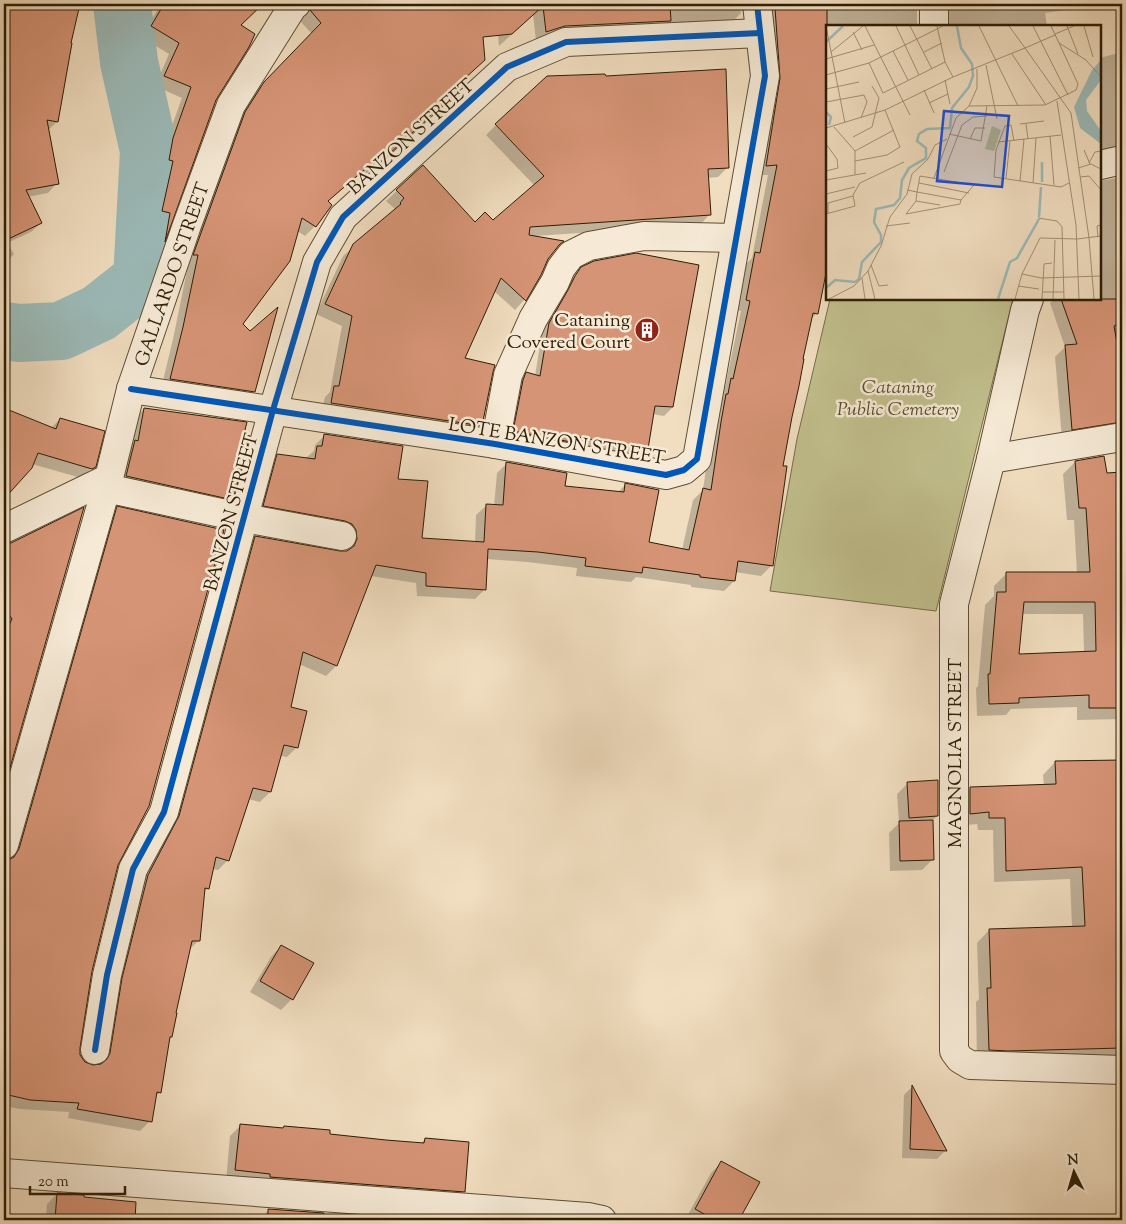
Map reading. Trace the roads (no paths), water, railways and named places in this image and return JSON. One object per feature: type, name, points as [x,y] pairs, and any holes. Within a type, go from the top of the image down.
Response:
[{"type":"street","name":"GALLARDO STREET","points":[[4,845],[107,483],[131,389],[187,225],[231,105],[296,4]]},
{"type":"street","name":"LOTE BANZON STREET","points":[[131,389],[495,444],[666,475],[684,470],[698,459],[765,76],[757,4]]},
{"type":"street","points":[[934,4],[934,25]]},
{"type":"street","name":"BANZON STREET","points":[[95,1050],[107,975],[133,870],[164,812],[273,410],[317,262],[343,217],[507,67],[566,42],[760,33]]},
{"type":"street","points":[[1101,165],[1122,160]]},
{"type":"street","points":[[495,444],[508,375],[533,319],[571,255],[589,246],[644,236],[736,238]]},
{"type":"street","name":"MAGNOLIA STREET","points":[[1029,300],[954,604],[954,1051],[960,1060],[970,1065],[1122,1070]]},
{"type":"street","points":[[991,459],[1122,437]]},
{"type":"street","points":[[4,530],[107,483],[244,518],[342,536]]},
{"type":"street","points":[[4,1173],[588,1217],[602,1220]]},
{"type":"waterway","points":[[4,331],[19,333],[61,331],[99,313],[142,279],[149,151],[129,62],[122,4]]},
{"type":"place","name":"Cataning Covered Court","points":[[647,330]]},
{"type":"park label","name":"Cataning Public Cemetery","points":[[898,397]]}]
